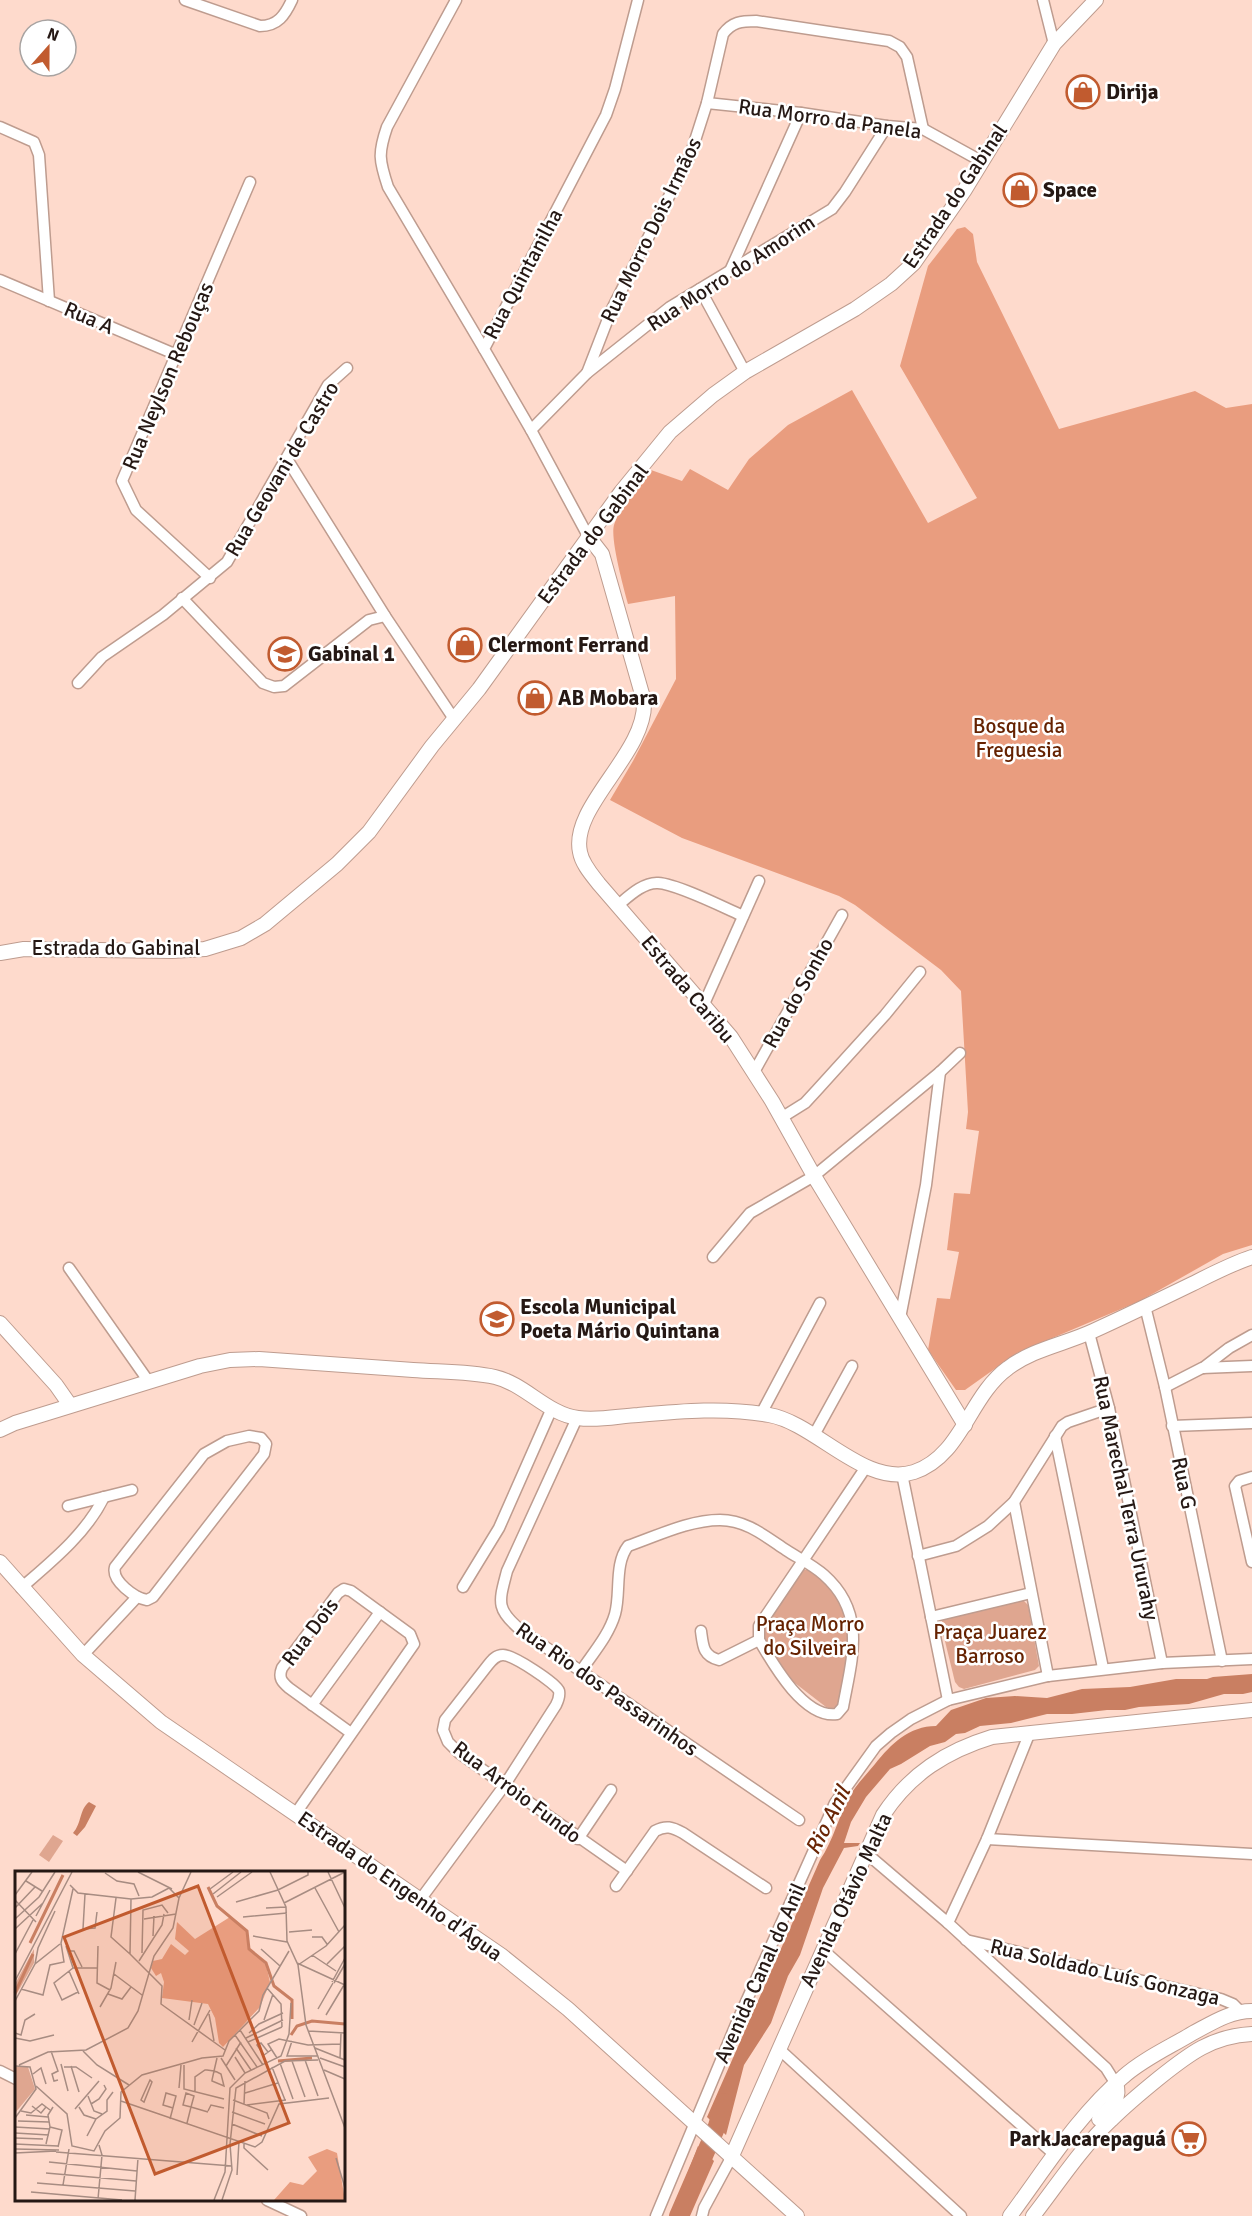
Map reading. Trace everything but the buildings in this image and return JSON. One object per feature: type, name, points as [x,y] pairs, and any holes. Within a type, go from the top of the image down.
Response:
[{"type":"street","points":[[185,0],[260,26],[278,23],[292,0]]},
{"type":"street","points":[[456,0],[387,127],[380,146],[381,165],[388,186],[484,349]]},
{"type":"street","name":"Rua Quintanilha","points":[[588,536],[484,349],[606,115],[638,0]]},
{"type":"street","points":[[1043,0],[1054,44]]},
{"type":"street","name":"Estrada do Gabinal","points":[[0,953],[35,948],[172,951],[205,949],[241,938],[265,924],[338,864],[369,832],[492,671],[621,492],[670,432],[745,372],[855,309],[891,284],[914,263],[964,191],[1054,44],[1096,0]]},
{"type":"street","name":"Rua Morro Dois Irmãos","points":[[587,373],[611,311],[691,153],[723,34],[729,26],[741,21],[756,21],[889,42],[900,47],[908,57],[923,129]]},
{"type":"street","name":"Rua Morro da Panela","points":[[706,104],[801,113],[923,129],[981,161]]},
{"type":"street","points":[[730,272],[801,113]]},
{"type":"street","name":"Rua Morro do Amorim","points":[[531,430],[587,373],[670,307],[832,209],[887,126]]},
{"type":"street","points":[[0,128],[34,142],[39,155],[49,301]]},
{"type":"street","name":"Rua Neylson Rebouças","points":[[210,578],[136,510],[122,481],[250,182]]},
{"type":"street","name":"Rua A","points":[[0,280],[177,355]]},
{"type":"street","points":[[700,289],[745,372]]},
{"type":"street","name":"Rua Geovani de Castro","points":[[78,683],[102,657],[163,615],[227,562],[328,386],[348,368]]},
{"type":"street","points":[[286,459],[385,616],[454,719]]},
{"type":"street","name":"Estrada Caribu","points":[[588,536],[602,554],[644,701],[645,714],[639,730],[592,806],[580,838],[580,852],[587,867],[617,906],[731,1037],[782,1118],[814,1176],[965,1425]]},
{"type":"street","points":[[182,598],[263,683],[274,687],[284,686],[369,620],[385,616]]},
{"type":"street","points":[[369,620],[375,599]]},
{"type":"street","points":[[704,1004],[759,881]]},
{"type":"street","points":[[617,906],[644,887],[657,883],[743,915]]},
{"type":"street","name":"Rua do Sonho","points":[[754,1072],[842,915]]},
{"type":"street","points":[[782,1118],[805,1102],[817,1090],[885,1015],[920,972]]},
{"type":"street","points":[[713,1257],[750,1213],[814,1176],[960,1053]]},
{"type":"street","points":[[900,1318],[926,1185],[940,1072]]},
{"type":"street","points":[[0,1430],[15,1422],[70,1405],[220,1362],[259,1359],[497,1377],[516,1385],[552,1408],[577,1418],[594,1419],[692,1410],[743,1411],[772,1415],[796,1425],[866,1467],[880,1472],[910,1473],[925,1467],[947,1448],[965,1425],[985,1390],[1006,1369],[1039,1351],[1089,1333],[1225,1267],[1252,1257]]},
{"type":"street","points":[[69,1268],[149,1382]]},
{"type":"street","points":[[761,1414],[820,1303]]},
{"type":"street","name":"Rua G","points":[[1145,1306],[1165,1387],[1222,1661]]},
{"type":"street","points":[[0,1323],[56,1385],[70,1405]]},
{"type":"street","name":"Rua Marechal Terra Ururahy","points":[[1089,1333],[1109,1408],[1162,1663]]},
{"type":"street","points":[[1165,1387],[1202,1368],[1229,1348],[1252,1335]]},
{"type":"street","points":[[814,1435],[852,1366]]},
{"type":"street","points":[[1202,1368],[1252,1366]]},
{"type":"street","points":[[463,1587],[492,1542],[552,1408]]},
{"type":"street","points":[[918,1556],[956,1546],[973,1537],[1014,1502],[1054,1436],[1068,1422],[1109,1408]]},
{"type":"street","name":"Rua Rio dos Passarinhos","points":[[577,1418],[507,1571],[500,1596],[502,1610],[507,1619],[799,1821]]},
{"type":"street","points":[[1172,1426],[1252,1423]]},
{"type":"street","points":[[249,1436],[261,1438],[267,1448],[250,1474],[153,1596],[147,1600],[137,1597],[113,1573],[115,1567],[142,1532],[204,1454],[227,1441],[249,1436]]},
{"type":"street","points":[[1054,1436],[1102,1668]]},
{"type":"street","points":[[581,1671],[610,1628],[615,1613],[623,1551],[627,1546],[702,1521],[722,1520],[752,1527],[804,1562],[822,1574],[838,1589],[848,1606],[853,1624],[854,1646],[843,1707],[837,1714],[822,1713],[784,1681],[759,1640],[759,1626],[804,1562],[866,1467]]},
{"type":"street","points":[[902,1474],[948,1700]]},
{"type":"street","points":[[1252,1477],[1239,1481],[1235,1486],[1252,1562]]},
{"type":"street","points":[[68,1506],[132,1490]]},
{"type":"street","points":[[21,1588],[65,1549],[104,1497]]},
{"type":"street","points":[[1014,1502],[1048,1676]]},
{"type":"street","name":"Estrada do Engenho d'Água","points":[[0,1562],[82,1655],[161,1722],[501,1955],[568,2009],[728,2155],[784,2211],[797,2216]]},
{"type":"street","name":"Rua Dois","points":[[296,1813],[414,1644],[410,1635],[351,1591],[344,1589],[338,1593],[279,1675],[281,1681],[351,1733]]},
{"type":"street","points":[[931,1617],[1031,1593]]},
{"type":"street","points":[[82,1655],[137,1597]]},
{"type":"street","points":[[312,1705],[380,1612]]},
{"type":"street","points":[[701,1631],[704,1652],[711,1658],[719,1660],[759,1640]]},
{"type":"street","name":"Rua Arroio Fundo","points":[[504,1786],[556,1705],[559,1690],[553,1683],[513,1658],[503,1655],[495,1657],[445,1720],[443,1730],[448,1742],[459,1753],[504,1786],[627,1871]]},
{"type":"street","name":"Avenida Canal do Anil","points":[[656,2216],[697,2127],[835,1803],[862,1763],[891,1733],[948,1700],[1048,1676],[1102,1668],[1162,1663],[1252,1659]]},
{"type":"street","name":"Avenida Otávio Malta","points":[[702,2216],[883,1815],[895,1797],[911,1780],[946,1755],[970,1743],[992,1737],[1252,1710]]},
{"type":"street","points":[[948,1923],[987,1839],[1030,1732]]},
{"type":"street","points":[[420,1900],[504,1786]]},
{"type":"street","points":[[578,1839],[611,1790]]},
{"type":"street","points":[[616,1886],[655,1831],[663,1827],[672,1828],[766,1888]]},
{"type":"street","points":[[987,1839],[1252,1854]]},
{"type":"street","points":[[866,1853],[948,1923],[1106,2068],[1116,2084],[1118,2093],[1113,2105],[1077,2147],[1058,2184]]},
{"type":"street","name":"Rua Soldado Luís Gonzaga","points":[[966,1940],[1221,1999],[1246,2011]]},
{"type":"street","points":[[823,1950],[1055,2155]]},
{"type":"street","points":[[1010,2216],[1097,2102],[1132,2070],[1221,2018],[1246,2011]]},
{"type":"street","points":[[1033,2216],[1084,2149],[1110,2120],[1192,2052],[1218,2040],[1252,2034]]},
{"type":"street","points":[[779,2049],[961,2216]]},
{"type":"street","points":[[0,2071],[15,2078]]},
{"type":"street","points":[[271,2201],[301,2216]]},
{"type":"green space","name":"Bosque da Freguesia","points":[[965,227],[973,234],[977,262],[1059,429],[1195,391],[1226,408],[1252,404],[1252,1245],[1223,1254],[1140,1301],[1017,1353],[965,1390],[956,1390],[928,1350],[937,1298],[950,1299],[959,1252],[947,1250],[954,1193],[970,1194],[979,1131],[966,1129],[968,1112],[961,991],[941,970],[855,905],[839,896],[682,838],[610,800],[676,679],[675,596],[628,604],[614,541],[613,532],[617,518],[625,503],[651,470],[682,481],[690,469],[728,490],[749,459],[788,425],[852,390],[928,523],[977,498],[900,366],[928,266],[957,229]]},
{"type":"green space","name":"Praça Morro do Silveira","points":[[804,1570],[817,1572],[843,1602],[851,1639],[840,1701],[836,1707],[831,1709],[791,1680],[764,1641],[765,1625]]},
{"type":"green space","name":"Praça Juarez Barroso","points":[[1020,1601],[1028,1605],[1039,1666],[1035,1670],[964,1689],[959,1687],[955,1682],[941,1625],[943,1619]]},
{"type":"green space","points":[[53,1835],[63,1841],[49,1862],[39,1855]]},
{"type":"shaded area","points":[[1252,1674],[1252,1692],[1243,1694],[1224,1694],[1189,1704],[1047,1714],[1011,1723],[980,1726],[965,1733],[956,1734],[945,1742],[930,1746],[890,1769],[866,1797],[851,1822],[844,1843],[860,1843],[858,1846],[844,1848],[823,1888],[800,1955],[788,1976],[771,2023],[744,2065],[726,2135],[707,2117],[849,1797],[894,1743],[917,1729],[936,1726],[951,1710],[986,1698],[1015,1696],[1047,1698],[1082,1689],[1130,1687],[1176,1679],[1207,1679]]},
{"type":"shaded area","points":[[89,1802],[96,1806],[85,1827],[77,1836],[73,1833]]},
{"type":"shaded area","points":[[698,2146],[714,2161],[690,2216],[671,2216]]},
{"type":"waterway","name":"Rio Anil","points":[[678,2216],[717,2126],[724,2102]]},
{"type":"place","name":"Dirija","points":[[1083,92]]},
{"type":"place","name":"Space","points":[[1020,190]]},
{"type":"place","name":"Clermont Ferrand","points":[[465,645]]},
{"type":"place","name":"Gabinal 1","points":[[285,654]]},
{"type":"place","name":"AB Mobara","points":[[535,698]]},
{"type":"place","name":"Escola Municipal Poeta Mário Quintana","points":[[497,1319]]},
{"type":"place","name":"ParkJacarepaguá","points":[[1189,2139]]}]
